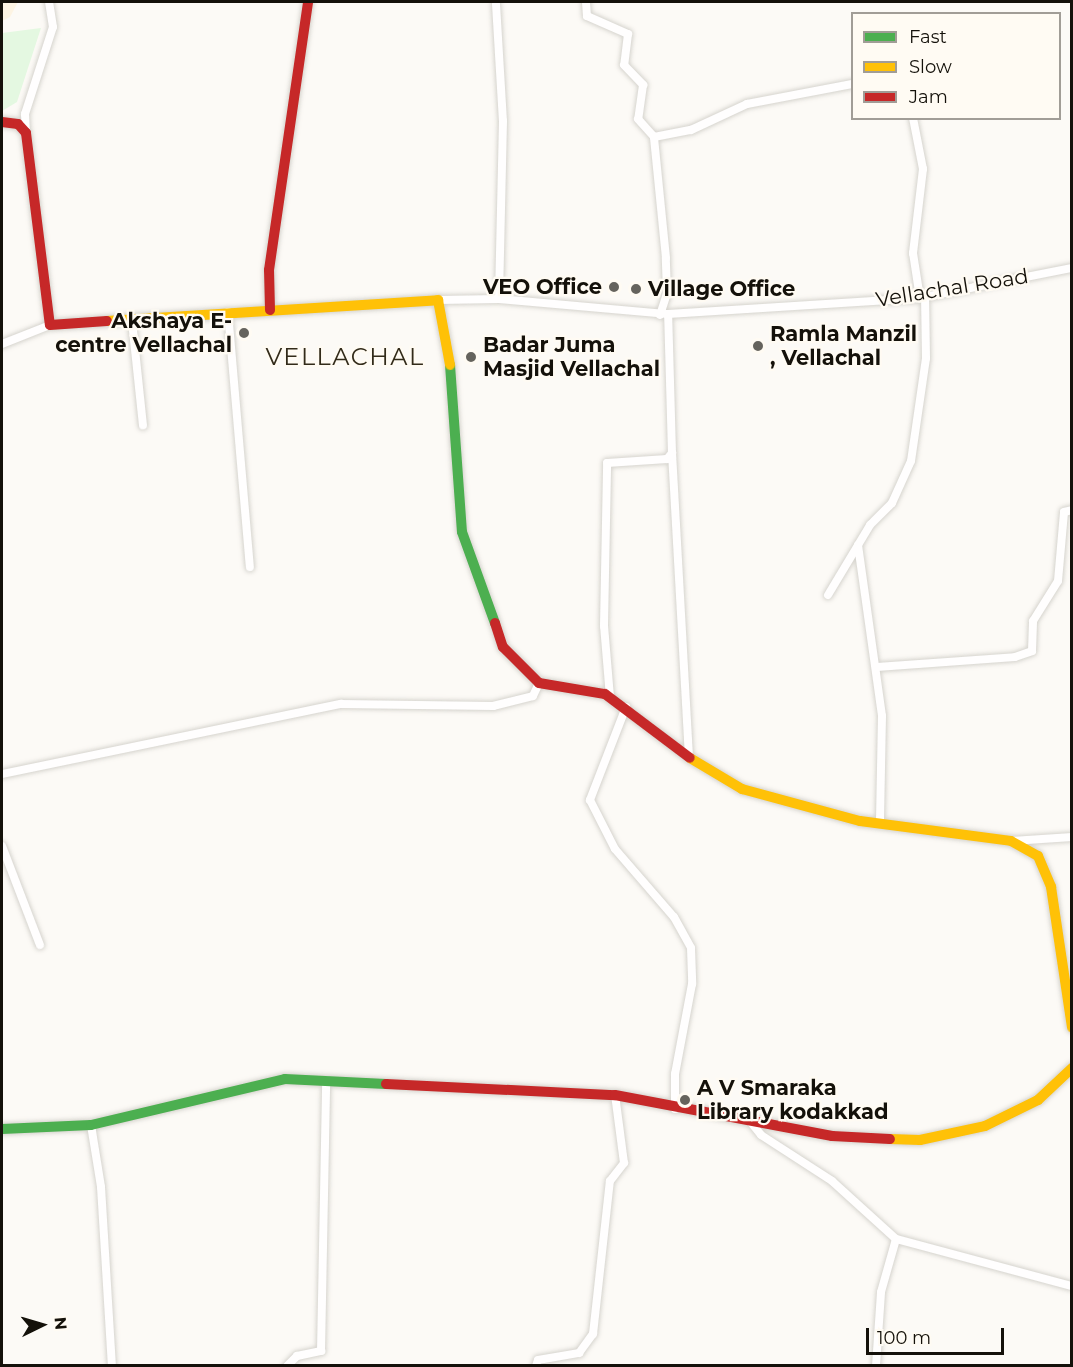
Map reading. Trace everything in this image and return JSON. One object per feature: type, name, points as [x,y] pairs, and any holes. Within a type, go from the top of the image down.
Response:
[{"type":"main road","points":[[270,310],[269,270],[308,2]]},
{"type":"main road","points":[[2,122],[18,124],[26,133],[40,278],[50,325],[438,300],[451,363],[462,532],[503,647],[539,683],[567,684],[610,697],[626,707],[689,758],[761,796],[880,823],[1011,841],[1038,856],[1051,887],[1071,1027]]},
{"type":"main road","points":[[2,1129],[91,1125],[285,1079],[615,1095],[832,1136],[920,1140],[985,1126],[1038,1100],[1071,1068]]},
{"type":"street","points":[[26,133],[25,114],[52,27],[49,2]]},
{"type":"street","points":[[586,2],[587,16],[628,34],[624,65],[643,85],[638,119],[654,137],[666,258],[667,293],[664,314],[689,758]]},
{"type":"street","points":[[496,4],[502,121],[499,299]]},
{"type":"street","points":[[654,137],[692,130],[747,104],[851,84]]},
{"type":"street","points":[[828,595],[858,544],[892,503],[911,461],[926,358],[922,297],[913,253],[923,169],[913,120]]},
{"type":"street","name":"Vellachal Road","points":[[438,300],[499,299],[664,314],[922,297],[1071,268]]},
{"type":"street","points":[[228,312],[250,567]]},
{"type":"street","points":[[132,321],[144,425]]},
{"type":"street","points":[[2,344],[50,325]]},
{"type":"street","points":[[610,697],[604,626],[607,463],[667,459],[672,453]]},
{"type":"street","points":[[877,667],[1015,657],[1032,651],[1033,621],[1058,581],[1064,512],[1071,510]]},
{"type":"street","points":[[858,544],[877,667],[884,758],[880,823]]},
{"type":"street","points":[[2,774],[341,704],[493,706],[533,696],[539,683]]},
{"type":"street","points":[[626,707],[590,800],[615,849],[674,917],[691,948],[692,984],[675,1074],[675,1108]]},
{"type":"street","points":[[1011,841],[1071,837]]},
{"type":"street","points":[[2,846],[40,945]]},
{"type":"street","points":[[287,1365],[297,1356],[321,1351],[326,1080]]},
{"type":"street","points":[[536,1365],[538,1360],[579,1353],[593,1334],[610,1181],[624,1163],[615,1095]]},
{"type":"street","points":[[749,1120],[761,1135],[832,1181],[896,1239],[1071,1286]]},
{"type":"street","points":[[91,1125],[101,1187],[112,1365]]},
{"type":"street","points":[[876,1365],[881,1292],[896,1239]]},
{"type":"shaded area","points":[[2,2],[18,2],[10,17],[2,21]]},
{"type":"green space","points":[[41,28],[17,102],[2,111],[2,33]]},
{"type":"traffic: fast","points":[[450,365],[462,532],[495,623]]},
{"type":"traffic: fast","points":[[2,1129],[91,1125],[285,1079],[386,1084]]},
{"type":"traffic: slow","points":[[107,321],[438,300],[450,365]]},
{"type":"traffic: slow","points":[[690,758],[742,789],[860,821],[1011,841],[1038,856],[1051,887],[1072,1027]]},
{"type":"traffic: slow","points":[[890,1139],[920,1140],[985,1126],[1038,1100],[1072,1068]]},
{"type":"traffic: jam","points":[[270,310],[269,270],[308,2]]},
{"type":"traffic: jam","points":[[2,122],[18,124],[26,133],[50,325],[107,321]]},
{"type":"traffic: jam","points":[[495,623],[503,647],[539,683],[605,694],[690,758]]},
{"type":"traffic: jam","points":[[386,1084],[615,1095],[832,1136],[890,1139]]},
{"type":"place","name":"VEO Office","points":[[614,287]]},
{"type":"place","name":"Village Office","points":[[636,289]]},
{"type":"place","name":"Akshaya E- centre Vellachal","points":[[244,333]]},
{"type":"place","name":"Ramla Manzil , Vellachal","points":[[758,346]]},
{"type":"place","name":"Badar Juma Masjid Vellachal","points":[[471,357]]},
{"type":"place","name":"A V Smaraka Library kodakkad","points":[[685,1100]]},
{"type":"district","name":"VELLACHAL","points":[[345,357]]}]
